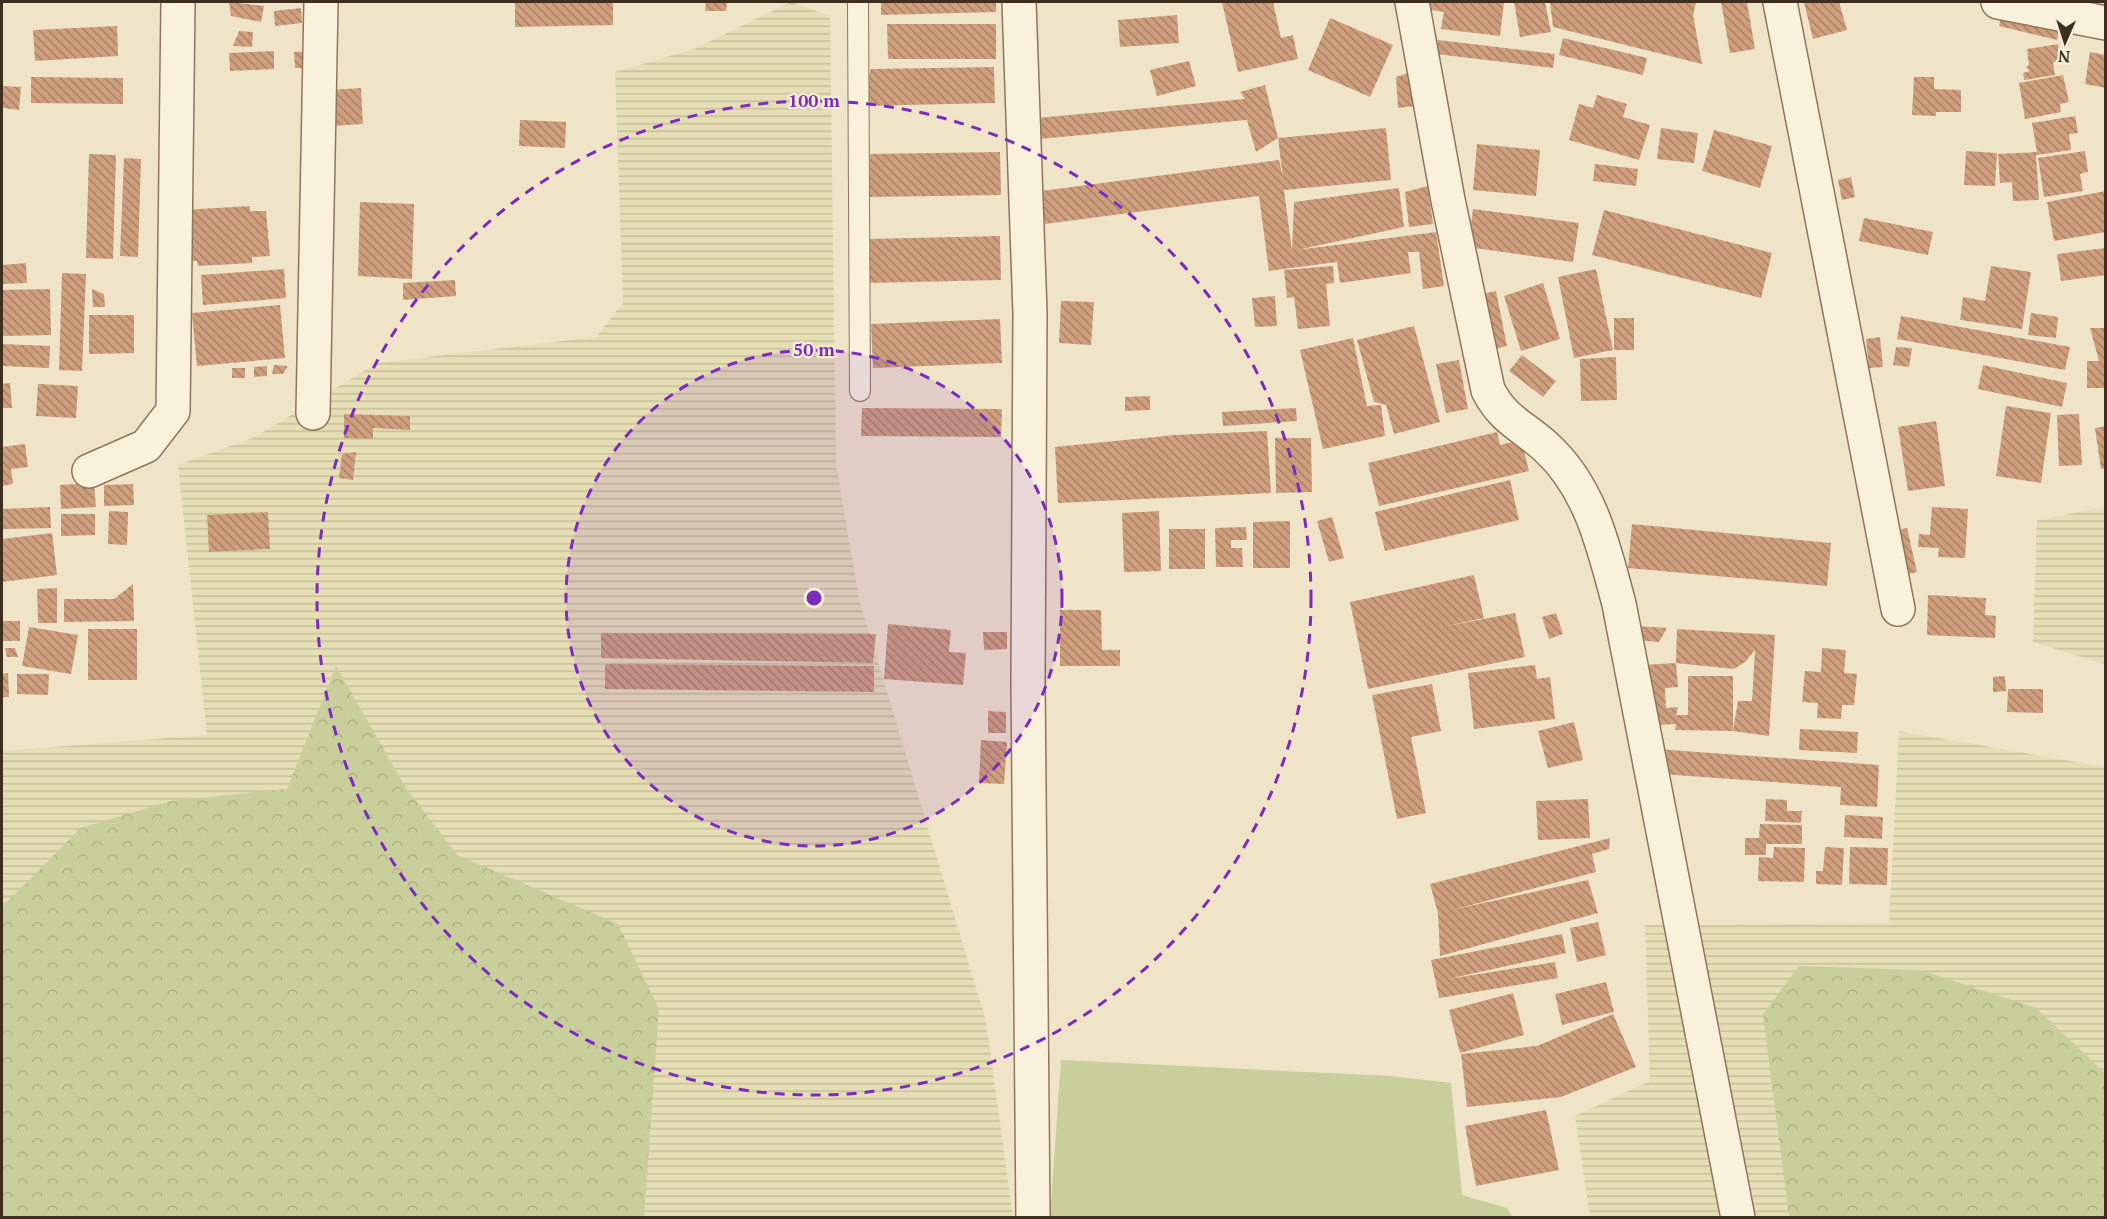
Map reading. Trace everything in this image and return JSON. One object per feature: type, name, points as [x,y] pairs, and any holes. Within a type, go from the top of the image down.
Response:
[{"type":"street","points":[[89,471],[146,446],[173,411],[178,2]]},
{"type":"street","points":[[313,413],[321,2]]},
{"type":"street","points":[[1019,2],[1030,313],[1028,682],[1033,1218]]},
{"type":"street","points":[[1412,2],[1448,200],[1488,390],[1497,409],[1546,447],[1573,481],[1596,523],[1619,604],[1738,1218]]},
{"type":"street","points":[[1780,2],[1898,609]]},
{"type":"street","points":[[1998,2],[2106,23]]},
{"type":"lane","points":[[858,2],[860,391]]},
{"type":"shaded area","points":[[791,2],[830,16],[836,464],[859,599],[986,1021],[1013,1217],[2,1218],[2,751],[207,735],[178,465],[255,437],[377,363],[596,337],[623,303],[615,72],[694,49]]},
{"type":"shaded area","points":[[2106,507],[2105,707],[2104,664],[2033,642],[2037,520]]},
{"type":"shaded area","points":[[1899,731],[2105,767],[2105,1217],[1590,1217],[1575,1116],[1650,1081],[1645,925],[1889,923]]},
{"type":"green space","points":[[336,666],[406,788],[457,855],[618,924],[659,1009],[644,1217],[2,1217],[2,907],[81,828],[171,801],[287,789]]},
{"type":"green space","points":[[1799,966],[1920,970],[2036,1008],[2105,1073],[2105,1217],[1789,1217],[1763,1014]]},
{"type":"green space","points":[[1061,1060],[1390,1076],[1451,1083],[1462,1195],[1507,1208],[1513,1217],[1050,1217]]},
{"type":"building","points":[[229,2],[264,6],[261,22],[231,16]]},
{"type":"building","points":[[515,2],[613,2],[613,25],[515,27]]},
{"type":"building","points":[[706,2],[727,2],[726,11],[705,11]]},
{"type":"building","points":[[881,2],[996,2],[996,12],[881,15]]},
{"type":"building","points":[[1222,2],[1273,2],[1281,38],[1293,35],[1298,59],[1238,72]]},
{"type":"building","points":[[1426,2],[1504,2],[1500,36],[1441,29],[1444,12],[1425,9]]},
{"type":"building","points":[[1514,2],[1545,2],[1551,32],[1520,37]]},
{"type":"building","points":[[1550,2],[1696,2],[1693,15],[1702,64],[1553,27]]},
{"type":"building","points":[[1721,2],[1747,2],[1755,49],[1730,53]]},
{"type":"building","points":[[1804,2],[1839,2],[1847,30],[1813,39]]},
{"type":"building","points":[[301,8],[302,23],[275,26],[274,11]]},
{"type":"building","points":[[2003,8],[2061,22],[2057,40],[1999,26]]},
{"type":"building","points":[[1177,15],[1179,43],[1120,47],[1118,20]]},
{"type":"building","points":[[1330,18],[1393,45],[1370,97],[1308,70]]},
{"type":"building","points":[[887,24],[996,24],[996,59],[888,59]]},
{"type":"building","points":[[117,26],[118,56],[35,61],[33,30]]},
{"type":"building","points":[[239,31],[253,32],[252,47],[233,46]]},
{"type":"building","points":[[1563,38],[1647,58],[1643,75],[1559,55]]},
{"type":"building","points":[[1438,40],[1555,54],[1553,68],[1436,54]]},
{"type":"building","points":[[2058,44],[2061,61],[2053,62],[2055,75],[2024,80],[2023,73],[2030,71],[2026,67],[2029,65],[2027,49]]},
{"type":"building","points":[[274,51],[274,69],[230,71],[229,53]]},
{"type":"building","points":[[310,51],[311,68],[295,68],[294,52]]},
{"type":"building","points":[[2090,52],[2106,55],[2106,88],[2085,84]]},
{"type":"building","points":[[1189,61],[1196,86],[1157,96],[1150,70]]},
{"type":"building","points":[[994,67],[995,103],[858,106],[871,69]]},
{"type":"building","points":[[1409,73],[1415,106],[1398,108],[1396,77]]},
{"type":"building","points":[[2063,75],[2069,102],[2060,104],[2061,112],[2025,119],[2019,83]]},
{"type":"building","points":[[31,77],[123,78],[123,104],[31,103]]},
{"type":"building","points":[[1914,77],[1934,77],[1934,89],[1961,90],[1961,112],[1936,112],[1936,116],[1912,115]]},
{"type":"building","points":[[1265,85],[1278,138],[1256,152],[1247,120],[1039,139],[1037,118],[1245,99],[1240,92]]},
{"type":"building","points":[[2,86],[21,87],[19,110],[2,108]]},
{"type":"building","points":[[361,88],[363,124],[332,126],[330,90]]},
{"type":"building","points":[[1597,95],[1627,104],[1623,117],[1650,125],[1639,160],[1569,140],[1579,104],[1593,108]]},
{"type":"building","points":[[2075,116],[2078,133],[2069,134],[2071,150],[2036,155],[2039,200],[2013,201],[2012,182],[2000,183],[1998,154],[2037,152],[2032,123]]},
{"type":"building","points":[[520,120],[566,122],[565,148],[519,146]]},
{"type":"building","points":[[1386,128],[1391,180],[1284,190],[1292,251],[1294,202],[1399,188],[1404,227],[1297,250],[1436,232],[1444,286],[1423,289],[1419,252],[1408,252],[1411,273],[1340,283],[1337,262],[1269,271],[1259,196],[1045,224],[1041,191],[1279,160],[1283,178],[1278,138]]},
{"type":"building","points":[[1661,128],[1698,133],[1694,163],[1657,159]]},
{"type":"building","points":[[1714,130],[1772,146],[1760,188],[1702,171]]},
{"type":"building","points":[[1477,144],[1540,150],[1536,196],[1473,190]]},
{"type":"building","points":[[1966,151],[1997,153],[1995,186],[1964,185]]},
{"type":"building","points":[[2085,151],[2088,172],[2080,174],[2083,191],[2044,197],[2038,158]]},
{"type":"building","points":[[1000,152],[1001,195],[870,197],[870,154]]},
{"type":"building","points":[[89,154],[116,155],[113,259],[86,258]]},
{"type":"building","points":[[124,158],[141,159],[138,257],[120,256]]},
{"type":"building","points":[[1595,164],[1638,169],[1636,186],[1593,181]]},
{"type":"building","points":[[1851,177],[1855,197],[1842,200],[1838,180]]},
{"type":"building","points":[[1428,186],[1433,224],[1409,227],[1405,192]]},
{"type":"building","points":[[2106,191],[2106,232],[2054,241],[2047,202]]},
{"type":"building","points":[[360,202],[414,204],[412,279],[358,276]]},
{"type":"building","points":[[250,206],[250,211],[266,211],[270,256],[252,257],[252,263],[198,266],[197,261],[190,261],[181,210]]},
{"type":"building","points":[[1473,209],[1579,223],[1573,262],[1468,247]]},
{"type":"building","points":[[1604,210],[1772,253],[1761,298],[1592,255]]},
{"type":"building","points":[[1864,218],[1933,232],[1928,255],[1859,241]]},
{"type":"building","points":[[1000,236],[1001,280],[869,283],[868,239]]},
{"type":"building","points":[[2106,248],[2106,275],[2061,281],[2057,254]]},
{"type":"building","points":[[26,263],[27,283],[2,284],[2,265]]},
{"type":"building","points":[[1333,266],[1334,283],[1326,284],[1330,326],[1298,329],[1294,297],[1287,298],[1284,270]]},
{"type":"building","points":[[1991,266],[2031,272],[2022,329],[1960,320],[1963,297],[1985,301]]},
{"type":"building","points":[[284,269],[286,298],[203,305],[201,275]]},
{"type":"building","points":[[1596,269],[1613,350],[1574,358],[1558,277]]},
{"type":"building","points":[[62,273],[86,274],[82,371],[59,370]]},
{"type":"building","points":[[455,280],[456,296],[403,300],[403,283]]},
{"type":"building","points":[[1543,283],[1560,339],[1521,351],[1504,296]]},
{"type":"building","points":[[50,289],[51,335],[2,336],[2,290]]},
{"type":"building","points":[[92,289],[104,294],[105,307],[93,307]]},
{"type":"building","points":[[1496,291],[1507,346],[1489,350],[1478,295]]},
{"type":"building","points":[[1275,296],[1277,326],[1255,327],[1252,298]]},
{"type":"building","points":[[1061,301],[1094,302],[1091,345],[1059,343]]},
{"type":"building","points":[[280,305],[285,358],[197,366],[192,313]]},
{"type":"building","points":[[2031,313],[2058,317],[2056,338],[2028,335]]},
{"type":"building","points":[[89,315],[134,315],[134,353],[89,354]]},
{"type":"building","points":[[1901,316],[2070,347],[2065,370],[1897,339]]},
{"type":"building","points":[[1614,318],[1634,318],[1634,350],[1614,350]]},
{"type":"building","points":[[1000,319],[1002,363],[873,368],[871,324]]},
{"type":"building","points":[[1414,326],[1440,422],[1394,434],[1386,405],[1374,402],[1357,340]]},
{"type":"building","points":[[2090,328],[2106,328],[2106,388],[2087,388],[2087,361],[2099,361]]},
{"type":"building","points":[[1880,337],[1883,367],[1869,368],[1866,339]]},
{"type":"building","points":[[1353,338],[1367,406],[1381,405],[1385,436],[1323,449],[1300,350]]},
{"type":"building","points":[[2,344],[50,346],[49,368],[2,366]]},
{"type":"building","points":[[1896,347],[1912,348],[1909,367],[1893,365]]},
{"type":"building","points":[[1522,355],[1556,381],[1543,397],[1509,371]]},
{"type":"building","points":[[1616,357],[1617,400],[1581,401],[1580,359]]},
{"type":"building","points":[[1459,360],[1468,409],[1446,413],[1436,364]]},
{"type":"building","points":[[274,365],[288,366],[283,374],[272,374]]},
{"type":"building","points":[[1983,365],[2067,383],[2062,407],[1978,389]]},
{"type":"building","points":[[267,366],[267,376],[254,377],[254,367]]},
{"type":"building","points":[[232,368],[245,368],[245,378],[232,378]]},
{"type":"building","points":[[10,383],[12,408],[2,408],[2,384]]},
{"type":"building","points":[[38,384],[78,386],[76,418],[36,416]]},
{"type":"building","points":[[1150,396],[1150,410],[1125,411],[1125,397]]},
{"type":"building","points":[[2006,406],[2051,413],[2041,483],[1996,476]]},
{"type":"building","points":[[862,408],[1002,409],[1001,437],[861,436]]},
{"type":"building","points":[[1296,408],[1297,421],[1223,426],[1222,412]]},
{"type":"building","points":[[344,414],[410,416],[410,430],[373,428],[373,439],[344,438]]},
{"type":"building","points":[[2079,414],[2082,465],[2059,466],[2057,415]]},
{"type":"building","points":[[1936,421],[1945,486],[1908,491],[1898,427]]},
{"type":"building","points":[[2106,426],[2106,468],[2101,469],[2095,428]]},
{"type":"building","points":[[1267,431],[1271,493],[1058,503],[1055,447],[1175,435]]},
{"type":"building","points":[[1497,432],[1500,445],[1521,440],[1529,471],[1379,506],[1368,463]]},
{"type":"building","points":[[1275,438],[1311,438],[1312,492],[1276,493]]},
{"type":"building","points":[[25,444],[28,467],[11,469],[13,484],[2,486],[2,447]]},
{"type":"building","points":[[356,452],[353,480],[339,478],[342,454]]},
{"type":"building","points":[[1510,480],[1519,520],[1385,551],[1375,512]]},
{"type":"building","points":[[94,483],[96,507],[61,509],[60,485]]},
{"type":"building","points":[[133,484],[134,505],[104,506],[104,485]]},
{"type":"building","points":[[50,507],[51,528],[3,529],[2,509]]},
{"type":"building","points":[[1932,507],[1968,509],[1965,558],[1938,557],[1939,548],[1918,547],[1919,534],[1930,535]]},
{"type":"building","points":[[109,511],[128,512],[127,545],[108,544]]},
{"type":"building","points":[[1159,511],[1161,571],[1124,572],[1122,513]]},
{"type":"building","points":[[268,512],[270,549],[209,552],[207,515]]},
{"type":"building","points":[[61,514],[95,514],[95,535],[61,536]]},
{"type":"building","points":[[1332,517],[1344,558],[1329,562],[1317,521]]},
{"type":"building","points":[[1290,521],[1290,568],[1253,568],[1253,522]]},
{"type":"building","points":[[1632,524],[1831,543],[1827,586],[1628,568]]},
{"type":"building","points":[[1246,527],[1247,540],[1231,540],[1231,548],[1242,548],[1243,567],[1216,567],[1215,528]]},
{"type":"building","points":[[1907,528],[1917,572],[1896,577],[1885,533]]},
{"type":"building","points":[[1169,529],[1205,529],[1205,569],[1169,569]]},
{"type":"building","points":[[52,533],[57,575],[2,582],[2,539]]},
{"type":"building","points":[[1474,575],[1484,618],[1442,627],[1515,613],[1525,657],[1368,689],[1350,602]]},
{"type":"building","points":[[133,584],[134,621],[64,622],[64,599],[114,599]]},
{"type":"building","points":[[57,588],[57,623],[38,623],[37,589]]},
{"type":"building","points":[[1928,595],[1986,598],[1985,615],[1996,616],[1995,638],[1927,635]]},
{"type":"building","points":[[1060,610],[1101,610],[1102,650],[1120,650],[1120,666],[1060,666]]},
{"type":"building","points":[[1556,613],[1563,634],[1549,639],[1542,617]]},
{"type":"building","points":[[2,621],[20,621],[20,641],[2,641]]},
{"type":"building","points":[[888,624],[951,630],[949,652],[966,653],[963,685],[884,679]]},
{"type":"building","points":[[1636,626],[1667,628],[1659,642],[1635,640]]},
{"type":"building","points":[[29,627],[78,635],[71,674],[22,666]]},
{"type":"building","points":[[88,629],[137,629],[137,680],[88,680]]},
{"type":"building","points":[[1677,629],[1775,635],[1769,736],[1733,731],[1738,701],[1752,701],[1755,650],[1745,662],[1734,669],[1676,663]]},
{"type":"building","points":[[983,632],[1007,632],[1007,649],[984,650]]},
{"type":"building","points":[[601,633],[876,634],[873,663],[601,658]]},
{"type":"building","points":[[5,648],[15,648],[18,657],[7,657]]},
{"type":"building","points":[[1822,648],[1846,650],[1844,673],[1857,674],[1854,705],[1842,705],[1841,719],[1817,718],[1818,703],[1802,702],[1805,671],[1821,672]]},
{"type":"building","points":[[1676,663],[1678,687],[1665,688],[1666,708],[1678,707],[1676,715],[1688,715],[1688,676],[1733,676],[1733,731],[1675,730],[1676,724],[1644,726],[1641,665]]},
{"type":"building","points":[[605,664],[874,666],[874,692],[605,689]]},
{"type":"building","points":[[1535,665],[1537,679],[1550,677],[1555,719],[1474,729],[1468,673]]},
{"type":"building","points":[[8,673],[9,697],[2,697],[2,674]]},
{"type":"building","points":[[17,674],[49,674],[48,695],[17,694]]},
{"type":"building","points":[[2005,676],[2006,691],[1993,692],[1993,677]]},
{"type":"building","points":[[1432,684],[1441,731],[1411,737],[1426,813],[1397,819],[1372,695]]},
{"type":"building","points":[[2008,689],[2043,689],[2043,713],[2007,712]]},
{"type":"building","points":[[988,711],[1006,712],[1006,733],[988,733]]},
{"type":"building","points":[[1574,722],[1583,760],[1548,768],[1538,731]]},
{"type":"building","points":[[1800,729],[1858,732],[1857,753],[1799,750]]},
{"type":"building","points":[[981,740],[1007,742],[1004,784],[979,783]]},
{"type":"building","points":[[1656,749],[1879,765],[1877,807],[1840,805],[1841,787],[1661,774]]},
{"type":"building","points":[[1588,799],[1590,838],[1538,840],[1536,801]]},
{"type":"building","points":[[1766,799],[1787,800],[1787,811],[1802,811],[1801,823],[1765,821]]},
{"type":"building","points":[[1845,815],[1883,817],[1882,839],[1844,837]]},
{"type":"building","points":[[1760,824],[1802,825],[1802,844],[1766,844],[1766,855],[1745,855],[1745,838],[1759,838]]},
{"type":"building","points":[[1610,838],[1609,849],[1592,854],[1596,872],[1456,909],[1588,880],[1598,913],[1440,956],[1438,913],[1430,884]]},
{"type":"building","points":[[1774,847],[1805,848],[1804,882],[1758,881],[1759,857],[1773,858]]},
{"type":"building","points":[[1825,847],[1844,848],[1842,885],[1816,884],[1816,871],[1823,871]]},
{"type":"building","points":[[1850,847],[1888,848],[1887,885],[1849,884]]},
{"type":"building","points":[[1598,922],[1606,955],[1577,962],[1570,928]]},
{"type":"building","points":[[1562,934],[1566,953],[1448,979],[1555,962],[1558,978],[1439,998],[1431,960]]},
{"type":"building","points":[[1606,982],[1614,1012],[1562,1025],[1555,994]]},
{"type":"building","points":[[1513,993],[1524,1035],[1460,1053],[1449,1010]]},
{"type":"building","points":[[1613,1014],[1636,1067],[1561,1097],[1467,1107],[1461,1054],[1537,1046]]},
{"type":"building","points":[[1546,1110],[1559,1170],[1476,1186],[1465,1126]]}]
